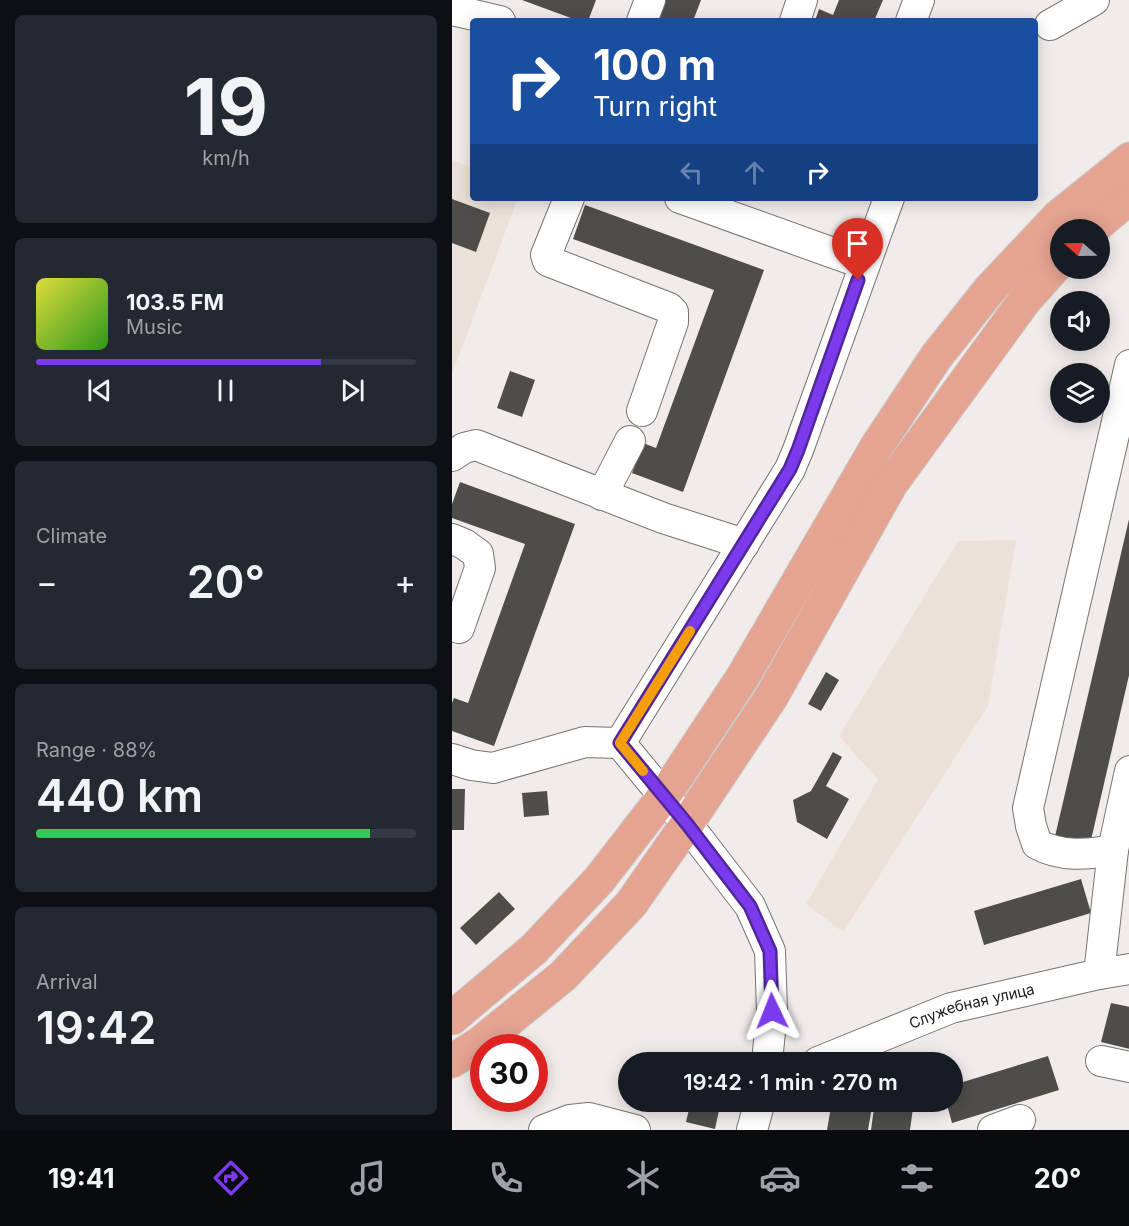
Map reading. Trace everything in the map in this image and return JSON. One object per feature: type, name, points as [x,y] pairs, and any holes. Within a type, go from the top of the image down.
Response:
[{"type":"main road","points":[[452,1018],[534,949],[599,880],[664,796],[742,678],[877,446],[936,357],[990,289],[1059,216],[1130,159]]},
{"type":"main road","points":[[1104,219],[1130,197]]},
{"type":"main road","points":[[452,1061],[479,1044],[563,976],[631,904],[772,696],[891,484],[1025,300],[1050,272]]},
{"type":"street","points":[[642,18],[650,0]]},
{"type":"street","points":[[796,18],[802,0]]},
{"type":"street","points":[[912,18],[919,0]]},
{"type":"street","points":[[1050,25],[1094,0]]},
{"type":"street","points":[[452,10],[487,18]]},
{"type":"street","points":[[568,201],[546,255],[548,261],[669,308],[672,312],[673,322],[642,411]]},
{"type":"street","points":[[688,201],[864,264]]},
{"type":"street","points":[[620,743],[790,469],[888,201]]},
{"type":"street","points":[[1113,850],[1086,855],[1051,851],[1037,844],[1028,808],[1130,365]]},
{"type":"street","points":[[602,495],[630,441]]},
{"type":"street","points":[[452,456],[464,448],[476,445],[663,518],[744,544]]},
{"type":"street","points":[[452,539],[478,554],[480,568],[459,627]]},
{"type":"street","points":[[452,759],[493,768],[585,742],[620,743],[687,824],[750,906],[770,951],[772,1011],[768,1052]]},
{"type":"street","points":[[1099,974],[1113,850],[1130,771]]},
{"type":"street","name":"Служебная улица","points":[[843,1052],[951,1008],[1130,969]]},
{"type":"street","points":[[1101,1061],[1130,1067]]},
{"type":"street","points":[[752,1130],[757,1112]]},
{"type":"street","points":[[544,1130],[570,1120],[588,1118],[635,1130]]},
{"type":"shaded area","points":[[452,160],[470,167],[470,201],[517,201],[452,374]]},
{"type":"shaded area","points":[[1016,540],[988,706],[843,932],[806,904],[878,780],[839,736],[958,541]]},
{"type":"building","points":[[522,0],[596,0],[589,18],[571,18]]},
{"type":"building","points":[[657,0],[701,0],[694,18],[649,18]]},
{"type":"building","points":[[839,0],[883,0],[875,18],[816,18],[819,9],[833,15]]},
{"type":"building","points":[[452,199],[490,213],[476,252],[452,243]]},
{"type":"building","points":[[585,205],[764,270],[683,492],[632,473],[643,443],[656,448],[714,290],[573,239]]},
{"type":"building","points":[[510,371],[535,380],[522,417],[497,408]]},
{"type":"building","points":[[460,482],[575,524],[494,746],[452,731],[452,703],[454,698],[468,703],[525,544],[452,518],[452,504]]},
{"type":"building","points":[[1130,515],[1130,671],[1088,853],[1053,845]]},
{"type":"building","points":[[826,672],[839,680],[821,711],[808,704]]},
{"type":"building","points":[[833,752],[842,757],[826,786],[849,799],[827,839],[797,822],[793,800],[811,791]]},
{"type":"building","points":[[452,789],[465,789],[464,830],[452,830]]},
{"type":"building","points":[[547,791],[549,815],[524,817],[522,793]]},
{"type":"building","points":[[1081,879],[1091,913],[984,945],[974,911]]},
{"type":"building","points":[[499,892],[515,909],[476,945],[460,928]]},
{"type":"building","points":[[1111,1003],[1130,1007],[1130,1049],[1101,1042]]},
{"type":"building","points":[[1048,1056],[1059,1090],[952,1123],[949,1112],[963,1112],[963,1082]]},
{"type":"building","points":[[688,1112],[719,1112],[715,1129],[686,1122]]},
{"type":"building","points":[[830,1112],[871,1112],[868,1130],[827,1130]]},
{"type":"building","points":[[873,1112],[912,1112],[910,1130],[871,1130]]},
{"type":"slow traffic","points":[[643,771],[620,743],[690,631]]},
{"type":"route","points":[[772,1011],[770,951],[750,906],[687,824],[620,743],[790,469],[858,280]]}]
